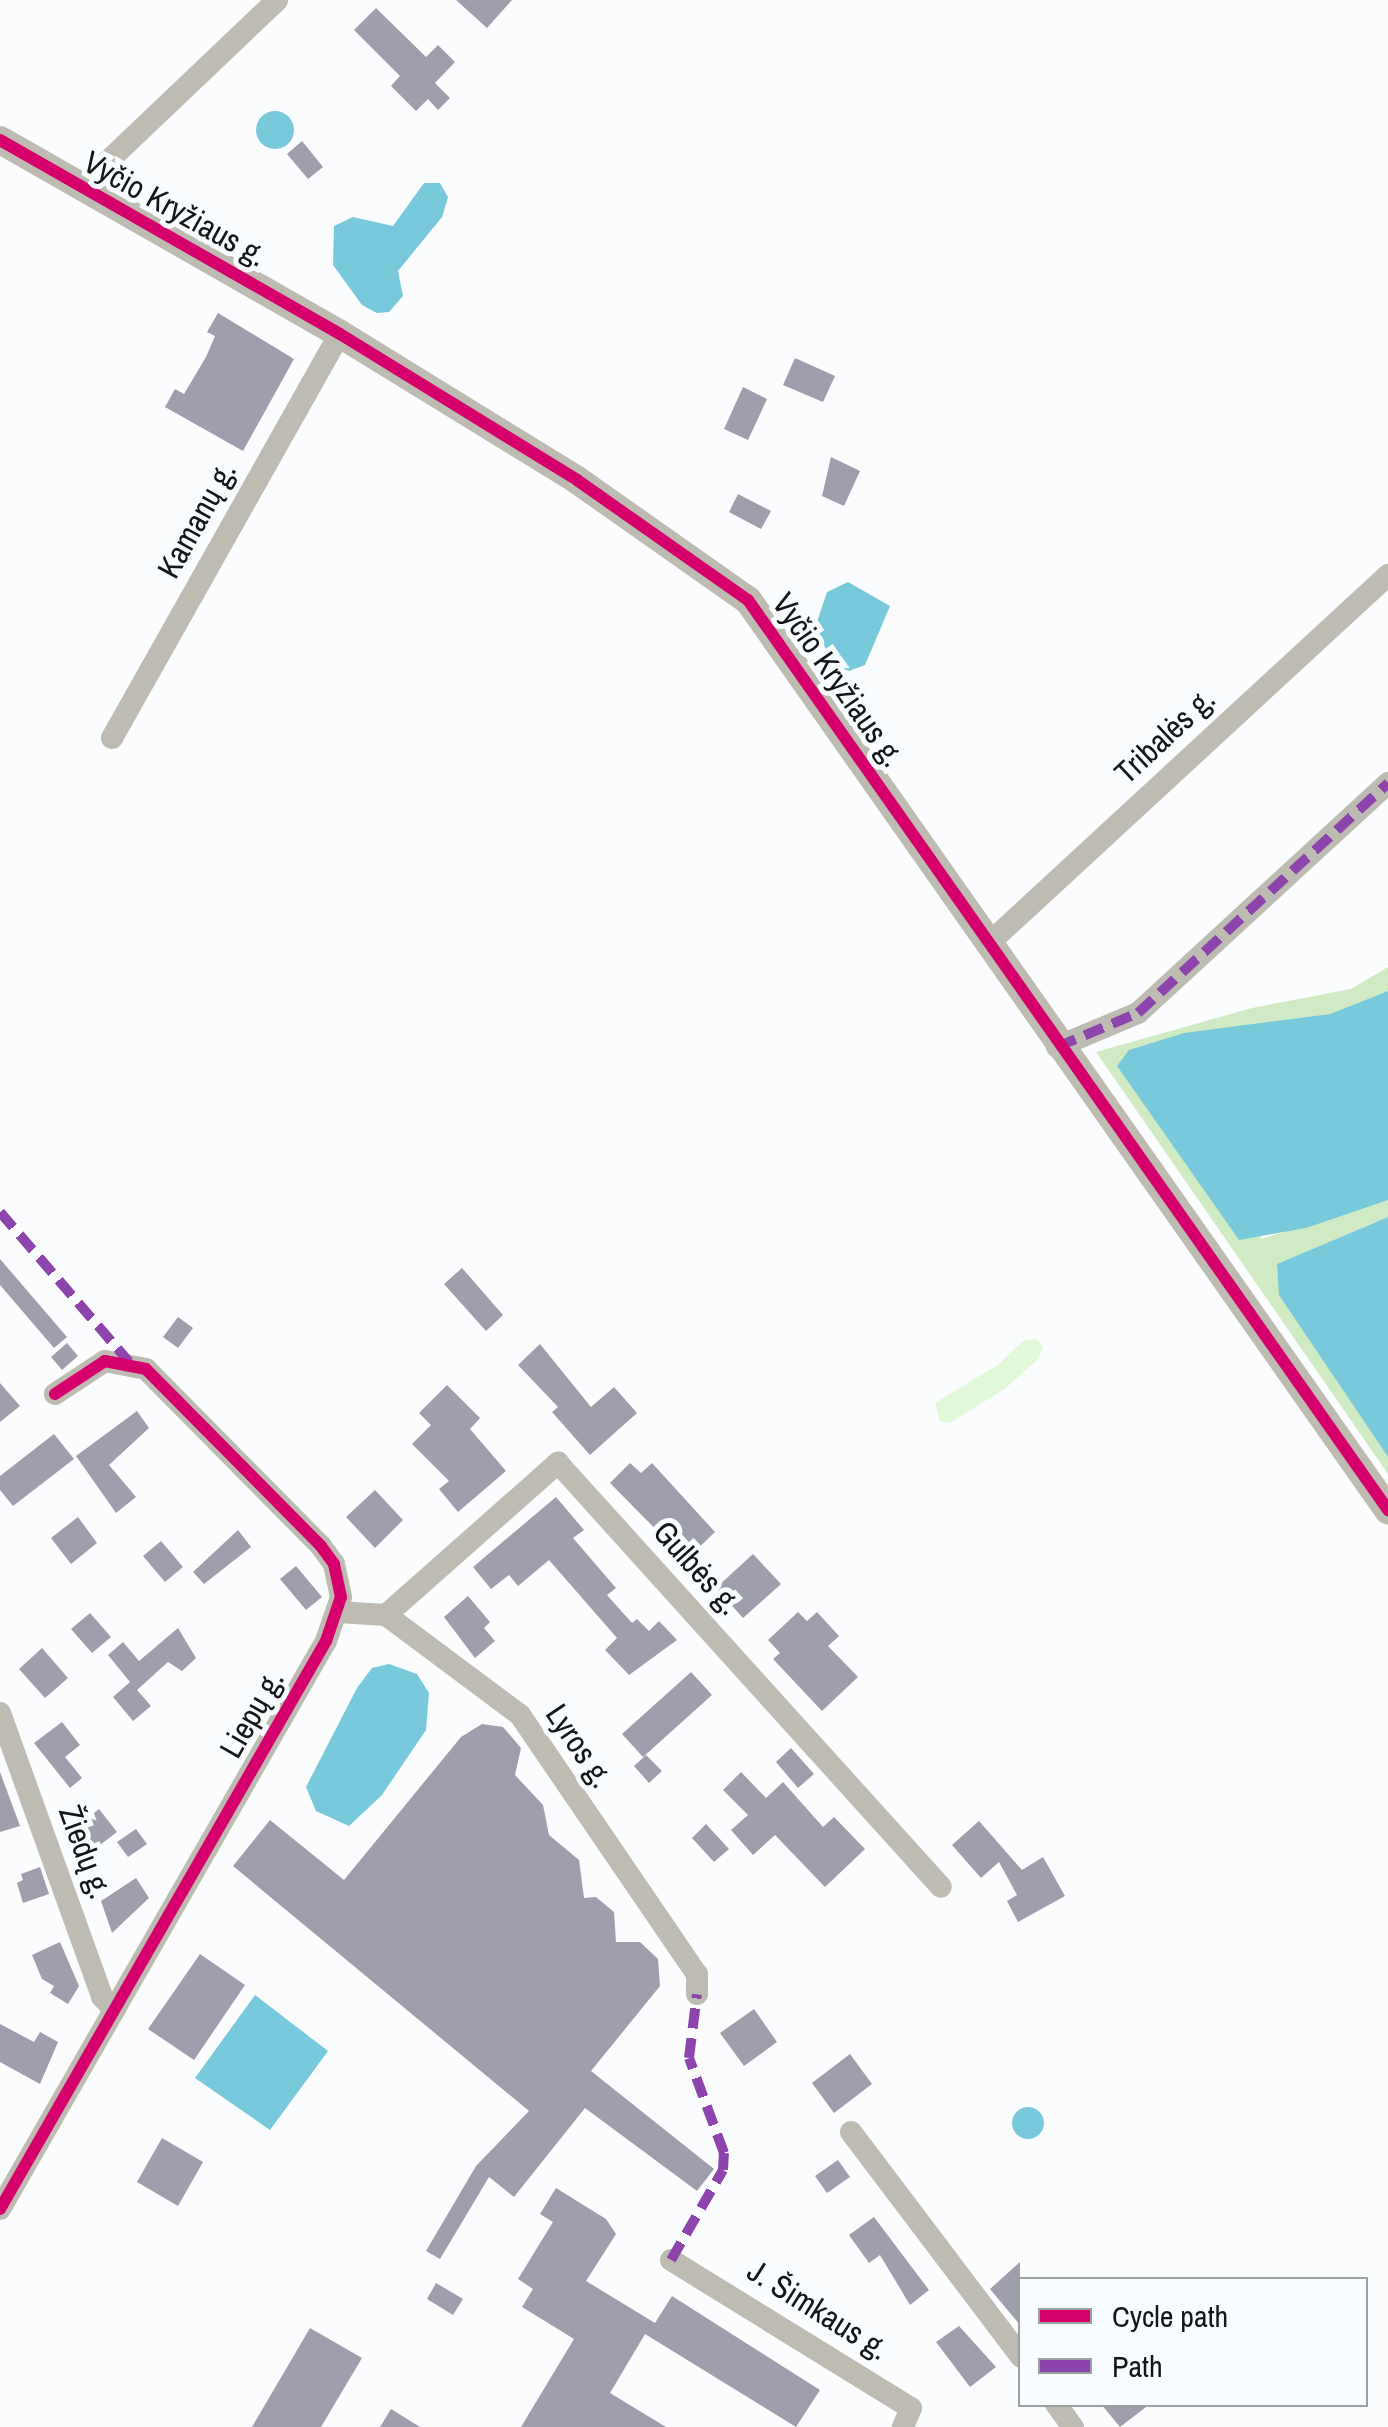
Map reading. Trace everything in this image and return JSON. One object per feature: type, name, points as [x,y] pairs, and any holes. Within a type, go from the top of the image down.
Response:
[{"type":"street","points":[[87,192],[104,166],[277,0]]},
{"type":"street","name":"Vyčio Kryžiaus g.","points":[[0,140],[340,334],[577,480],[748,600],[1057,1046],[1388,1510]]},
{"type":"street","name":"Kamanų g.","points":[[112,738],[340,334]]},
{"type":"street","name":"Tribalės g.","points":[[986,945],[1388,574]]},
{"type":"street","points":[[1057,1046],[1138,1013],[1388,783]]},
{"type":"street","points":[[55,1394],[105,1361],[146,1369],[321,1546],[340,1580],[338,1612],[386,1615]]},
{"type":"street","name":"Gulbės g.","points":[[386,1615],[558,1463],[942,1887]]},
{"type":"street","name":"Liepų g.","points":[[0,2209],[338,1612]]},
{"type":"street","name":"Lyros g.","points":[[386,1615],[520,1715],[544,1742],[616,1862],[697,1974],[697,1994]]},
{"type":"street","name":"Žiedų g.","points":[[0,1713],[102,1997],[115,2010]]},
{"type":"street","points":[[0,1788],[23,1780]]},
{"type":"street","points":[[851,2132],[1018,2354]]},
{"type":"street","name":"J. Šimkaus g.","points":[[671,2260],[911,2408],[904,2427]]},
{"type":"green space","points":[[1388,967],[1388,991],[1330,1014],[1257,1024],[1261,1239],[1388,1200],[1388,1217],[1277,1264],[1280,1295],[1388,1457],[1388,1474],[1096,1052],[1252,1008],[1351,989]]},
{"type":"green space","points":[[1037,1339],[1043,1347],[1039,1358],[1006,1388],[950,1423],[940,1421],[935,1403],[999,1364],[1024,1340]]},
{"type":"water","points":[[275,111],[288,117],[294,130],[288,143],[275,149],[262,143],[256,130],[262,117]]},
{"type":"water","points":[[424,183],[440,183],[448,197],[442,217],[398,271],[403,296],[389,312],[377,313],[362,305],[333,265],[334,226],[353,217],[393,226]]},
{"type":"water","points":[[848,582],[890,606],[865,665],[849,671],[835,666],[815,628],[827,592]]},
{"type":"water","points":[[1388,991],[1388,1200],[1306,1228],[1239,1240],[1117,1066],[1129,1050],[1184,1033],[1330,1014]]},
{"type":"water","points":[[1388,1217],[1388,1457],[1279,1295],[1277,1264]]},
{"type":"water","points":[[389,1664],[417,1674],[429,1693],[426,1730],[382,1795],[349,1826],[316,1811],[306,1787],[357,1688],[372,1668]]},
{"type":"water","points":[[255,1995],[328,2051],[270,2130],[195,2078]]},
{"type":"water","points":[[1028,2107],[1039,2112],[1044,2123],[1039,2134],[1028,2139],[1017,2134],[1012,2123],[1017,2112]]},
{"type":"building","points":[[456,0],[512,0],[487,28]]},
{"type":"building","points":[[376,8],[426,57],[438,45],[455,62],[435,83],[450,98],[438,110],[428,99],[416,111],[391,86],[400,76],[354,30]]},
{"type":"building","points":[[302,141],[323,167],[308,179],[287,154]]},
{"type":"building","points":[[218,313],[294,359],[243,451],[165,407],[175,389],[184,394],[206,357],[215,336],[207,332]]},
{"type":"building","points":[[795,358],[835,376],[823,402],[783,385]]},
{"type":"building","points":[[743,387],[767,399],[748,440],[724,429]]},
{"type":"building","points":[[831,457],[860,471],[844,506],[822,496]]},
{"type":"building","points":[[738,494],[771,511],[761,529],[729,512]]},
{"type":"building","points":[[0,1259],[67,1337],[54,1348],[0,1285]]},
{"type":"building","points":[[462,1268],[503,1315],[486,1331],[444,1284]]},
{"type":"building","points":[[178,1317],[193,1328],[178,1348],[163,1337]]},
{"type":"building","points":[[67,1343],[78,1356],[62,1370],[51,1357]]},
{"type":"building","points":[[540,1344],[591,1407],[614,1387],[637,1413],[590,1455],[552,1412],[558,1407],[518,1365]]},
{"type":"building","points":[[0,1383],[20,1406],[0,1422]]},
{"type":"building","points":[[447,1385],[480,1418],[470,1429],[506,1471],[458,1512],[439,1489],[449,1481],[412,1444],[431,1425],[419,1413]]},
{"type":"building","points":[[137,1411],[149,1428],[109,1465],[136,1497],[116,1513],[76,1456]]},
{"type":"building","points":[[54,1434],[74,1459],[13,1506],[0,1490],[0,1476]]},
{"type":"building","points":[[630,1463],[641,1473],[652,1463],[715,1532],[686,1560],[610,1483]]},
{"type":"building","points":[[375,1490],[403,1520],[375,1548],[346,1517]]},
{"type":"building","points":[[556,1497],[584,1530],[573,1538],[616,1588],[607,1595],[632,1623],[637,1619],[649,1631],[659,1621],[677,1640],[629,1675],[605,1650],[617,1638],[549,1560],[518,1586],[509,1575],[491,1589],[473,1567]]},
{"type":"building","points":[[78,1517],[97,1543],[71,1564],[51,1538]]},
{"type":"building","points":[[238,1530],[251,1547],[204,1584],[193,1572]]},
{"type":"building","points":[[161,1541],[183,1567],[165,1582],[143,1556]]},
{"type":"building","points":[[753,1554],[781,1584],[743,1618],[716,1588]]},
{"type":"building","points":[[296,1566],[322,1597],[306,1610],[280,1579]]},
{"type":"building","points":[[468,1596],[490,1622],[484,1628],[495,1641],[475,1658],[444,1617]]},
{"type":"building","points":[[798,1612],[807,1621],[817,1612],[839,1636],[828,1646],[858,1677],[822,1711],[773,1659],[780,1653],[768,1640]]},
{"type":"building","points":[[90,1613],[111,1637],[92,1653],[71,1629]]},
{"type":"building","points":[[178,1628],[196,1658],[182,1671],[168,1662],[137,1690],[151,1706],[133,1721],[113,1697],[130,1682],[108,1655],[123,1642],[139,1661]]},
{"type":"building","points":[[42,1648],[68,1678],[45,1698],[19,1669]]},
{"type":"building","points":[[691,1672],[712,1695],[643,1757],[622,1734]]},
{"type":"building","points":[[62,1722],[80,1745],[65,1757],[82,1778],[70,1788],[34,1743]]},
{"type":"building","points":[[482,1724],[503,1727],[521,1748],[515,1775],[543,1805],[549,1835],[579,1860],[584,1898],[596,1897],[614,1912],[616,1942],[640,1942],[658,1959],[660,1986],[591,2071],[714,2169],[697,2191],[585,2108],[514,2197],[489,2177],[440,2259],[426,2251],[476,2166],[529,2111],[233,1866],[270,1820],[344,1880],[461,1737]]},
{"type":"building","points":[[791,1748],[814,1774],[798,1788],[776,1762]]},
{"type":"building","points":[[646,1755],[662,1771],[649,1783],[634,1766]]},
{"type":"building","points":[[0,1772],[20,1826],[0,1832]]},
{"type":"building","points":[[741,1772],[766,1798],[783,1782],[823,1827],[834,1817],[865,1849],[825,1887],[775,1835],[753,1855],[731,1830],[748,1815],[723,1790]]},
{"type":"building","points":[[99,1809],[117,1832],[96,1848],[79,1825]]},
{"type":"building","points":[[979,1821],[1022,1870],[1043,1857],[1065,1896],[1018,1922],[1007,1901],[1017,1895],[999,1862],[981,1878],[952,1845]]},
{"type":"building","points":[[706,1824],[729,1849],[714,1862],[692,1838]]},
{"type":"building","points":[[136,1829],[147,1844],[128,1857],[117,1842]]},
{"type":"building","points":[[40,1867],[49,1894],[23,1903],[17,1883],[23,1880],[21,1874]]},
{"type":"building","points":[[136,1878],[149,1898],[112,1933],[101,1901]]},
{"type":"building","points":[[60,1942],[79,1986],[68,2004],[50,1993],[54,1986],[42,1979],[32,1955]]},
{"type":"building","points":[[200,1954],[245,1985],[194,2060],[148,2029]]},
{"type":"building","points":[[754,2009],[777,2042],[744,2066],[720,2033]]},
{"type":"building","points":[[0,2024],[34,2042],[40,2032],[58,2042],[40,2084],[0,2062]]},
{"type":"building","points":[[850,2054],[872,2084],[834,2113],[812,2083]]},
{"type":"building","points":[[162,2138],[203,2162],[178,2206],[137,2182]]},
{"type":"building","points":[[838,2160],[850,2177],[827,2193],[815,2176]]},
{"type":"building","points":[[556,2188],[606,2219],[616,2234],[586,2281],[655,2323],[672,2296],[820,2390],[796,2427],[645,2334],[610,2393],[666,2427],[521,2427],[574,2339],[522,2307],[533,2289],[518,2279],[553,2222],[540,2214]]},
{"type":"building","points":[[874,2217],[929,2290],[910,2305],[880,2255],[869,2263],[849,2235]]},
{"type":"building","points":[[1020,2262],[1018,2323],[990,2289]]},
{"type":"building","points":[[436,2283],[463,2299],[453,2315],[427,2299]]},
{"type":"building","points":[[959,2326],[996,2367],[970,2387],[936,2342]]},
{"type":"building","points":[[310,2328],[362,2358],[321,2427],[252,2427]]},
{"type":"building","points":[[1103,2407],[1146,2407],[1120,2427]]},
{"type":"building","points":[[391,2409],[420,2427],[380,2427]]},
{"type":"marked path","points":[[1057,1047],[1138,1013],[1388,783]]},
{"type":"marked path","points":[[0,1212],[129,1362]]},
{"type":"marked path","points":[[671,2260],[723,2170],[724,2153],[689,2058],[697,1994]]},
{"type":"cycle path","points":[[0,140],[340,334],[577,480],[748,600],[1388,1510]]},
{"type":"cycle path","points":[[0,2209],[326,1641],[341,1597],[334,1564],[321,1546],[146,1369],[105,1361],[55,1394]]}]
